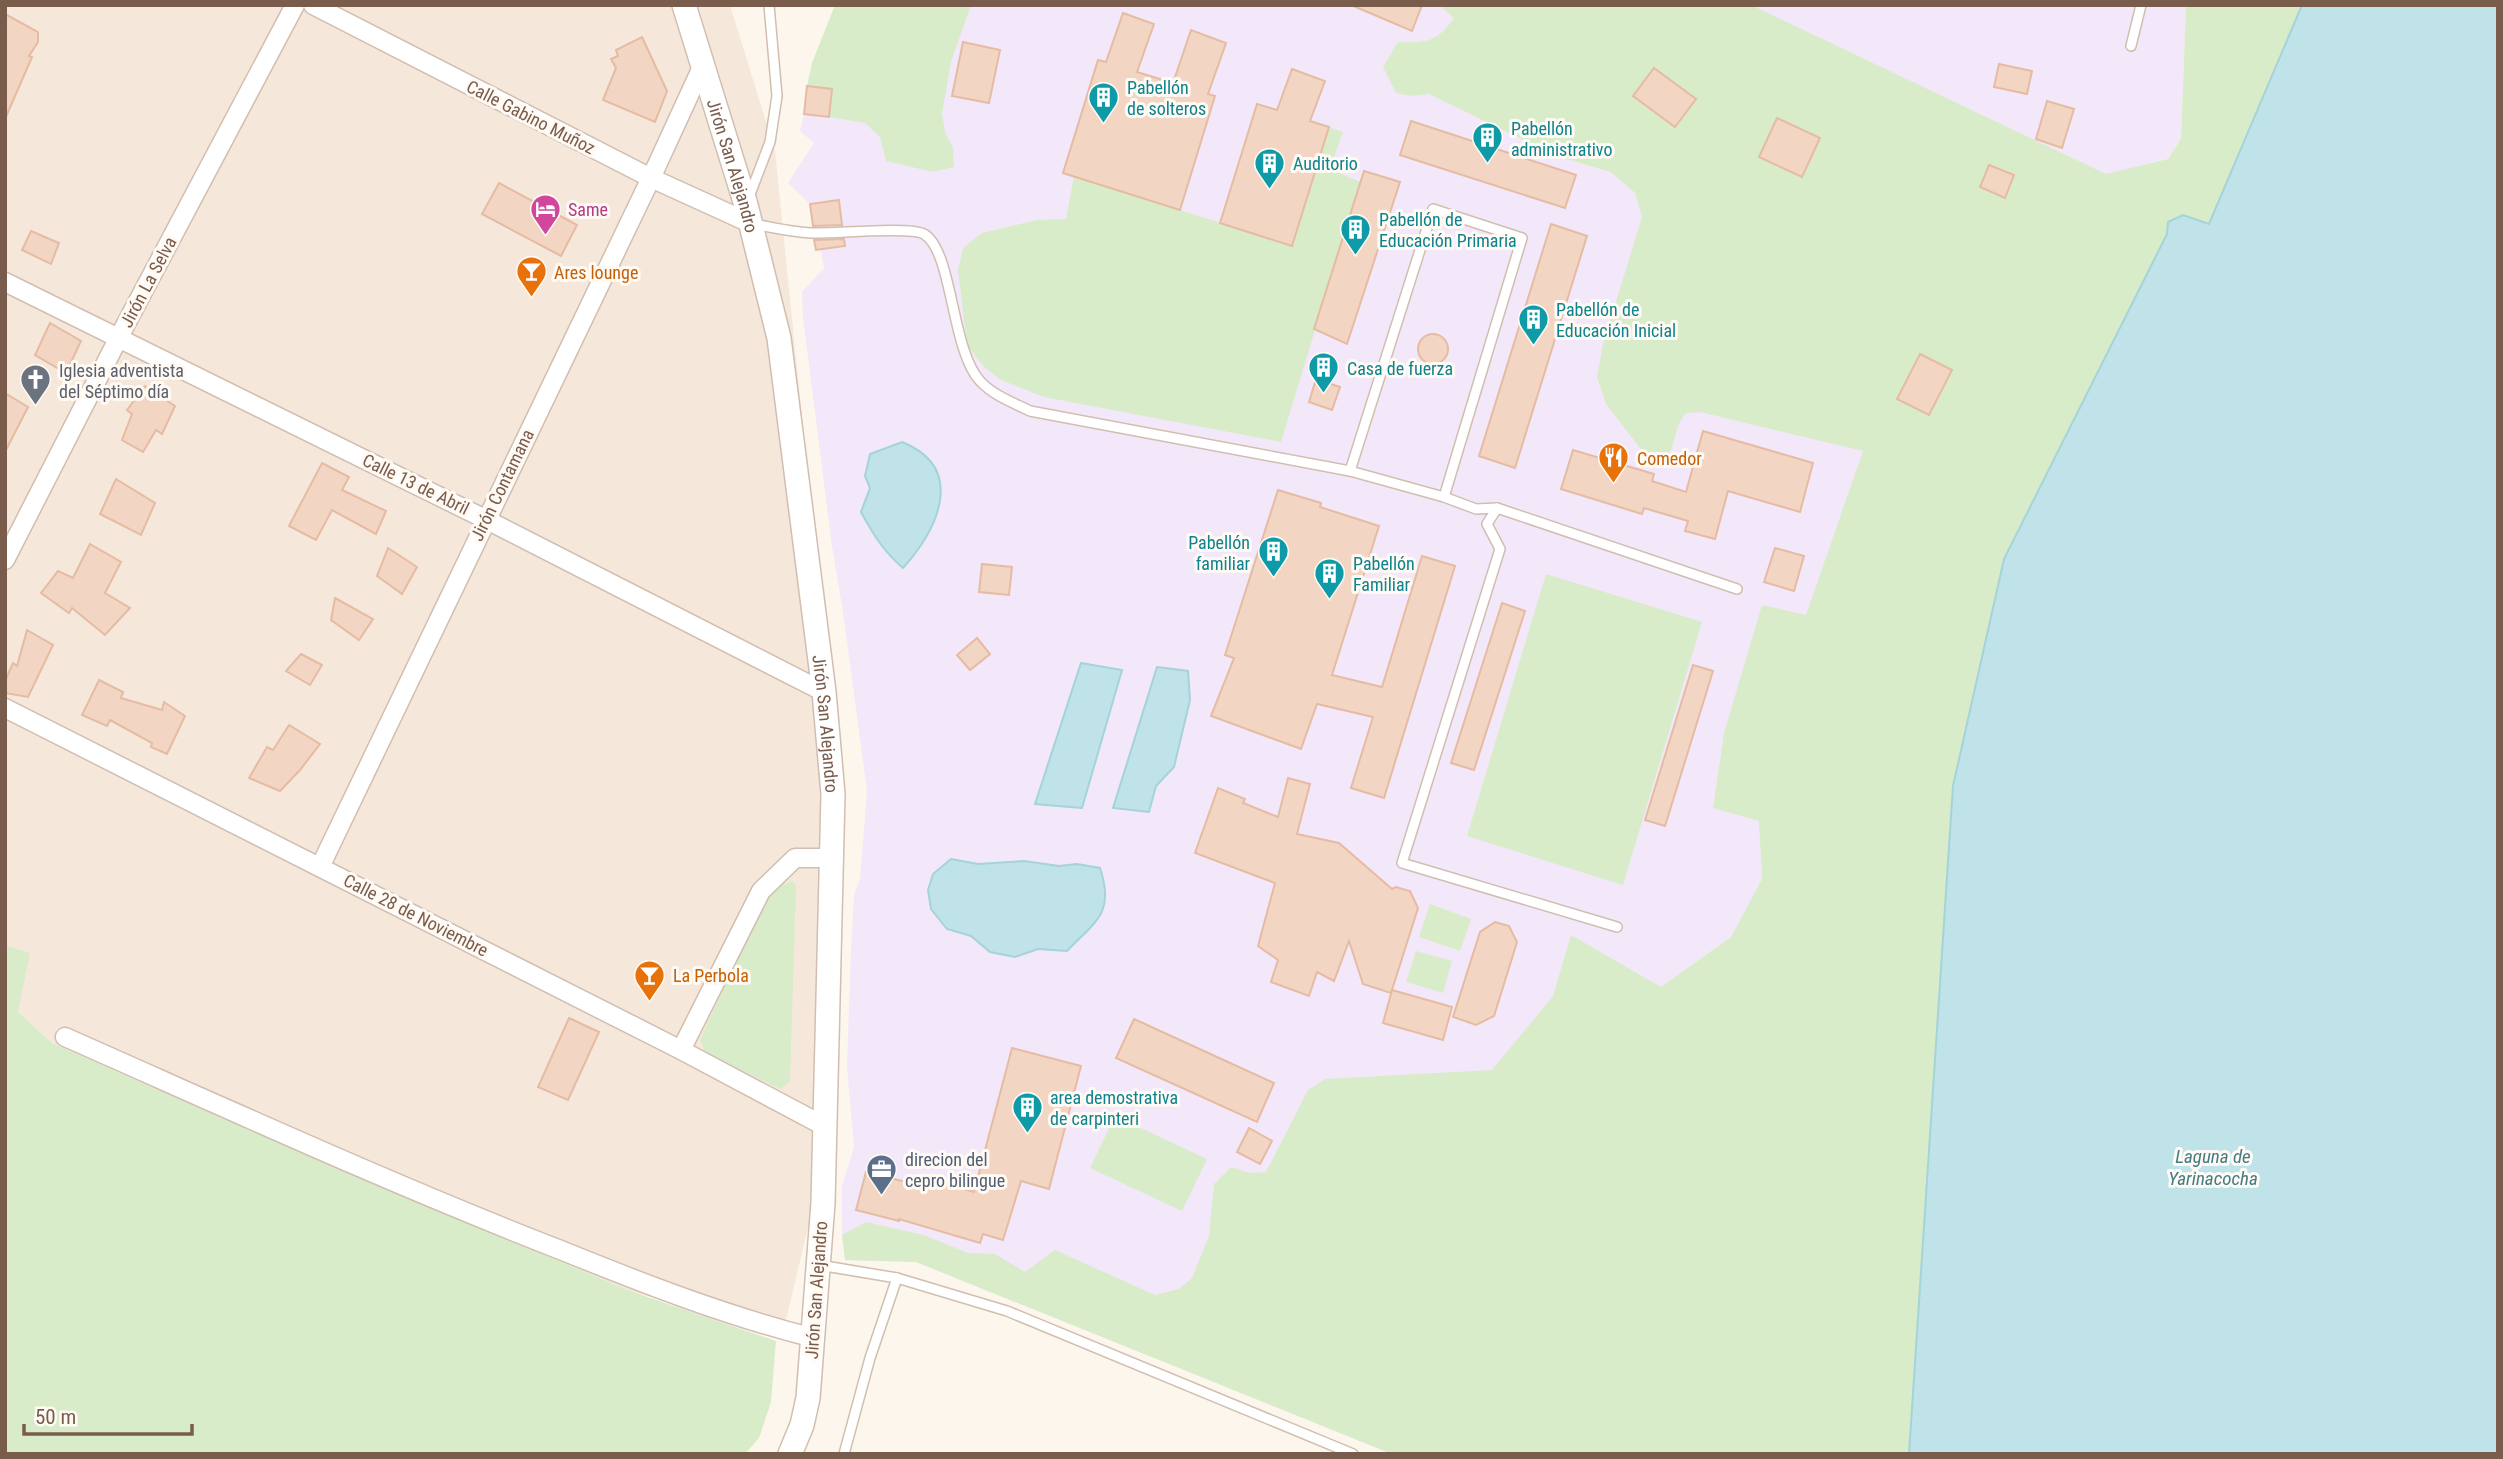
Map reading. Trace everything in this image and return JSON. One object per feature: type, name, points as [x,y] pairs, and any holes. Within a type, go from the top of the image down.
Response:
[{"type":"street","name":"Jirón La Selva","points":[[5,560],[119,337],[295,5]]},
{"type":"street","name":"Calle Gabino Muñoz","points":[[313,5],[651,178],[749,215]]},
{"type":"street","name":"Jirón San Alejandro","points":[[684,5],[749,215],[779,338],[824,691],[833,794],[822,1203],[814,1338],[802,1425],[790,1454]]},
{"type":"street","name":"Jirón Contamana","points":[[320,867],[703,65]]},
{"type":"street","name":"Calle 13 de Abril","points":[[5,282],[485,519],[824,691]]},
{"type":"street","name":"Calle 28 de Noviembre","points":[[5,708],[681,1050],[824,1126]]},
{"type":"street","points":[[681,1050],[761,891],[795,858],[831,858]]},
{"type":"street","points":[[65,1037],[479,1219],[762,1325],[814,1338]]},
{"type":"lane","points":[[769,5],[777,96],[770,142],[749,215],[783,231],[903,231],[923,234],[939,251],[967,358],[978,379],[993,394],[1030,411],[1350,471],[1444,497],[1476,509],[1497,508],[1737,589]]},
{"type":"lane","points":[[2131,46],[2141,5]]},
{"type":"lane","points":[[1350,471],[1433,209],[1522,238],[1444,497]]},
{"type":"lane","points":[[1497,508],[1487,524],[1500,549],[1402,863],[1616,927]]},
{"type":"lane","points":[[818,1264],[897,1278],[1007,1311],[1353,1454]]},
{"type":"lane","points":[[844,1454],[870,1358],[897,1278]]},
{"type":"shaded area","points":[[5,5],[730,5],[775,151],[840,792],[809,1223],[783,1333],[633,1292],[267,1138],[52,1043],[18,1012],[29,953],[5,945]]},
{"type":"shaded area","points":[[835,5],[2186,5],[2181,139],[2168,159],[2106,175],[2002,439],[1872,1116],[1902,1319],[1861,1454],[1392,1454],[916,1262],[845,1260],[842,1186],[854,1147],[847,1067],[851,950],[854,894],[860,879],[867,791],[803,318],[802,292],[824,268],[813,207],[788,183],[814,143],[800,131],[804,114],[828,117],[832,89],[807,86]]},
{"type":"green space","points":[[835,5],[971,5],[951,62],[942,113],[945,132],[953,148],[954,167],[933,172],[886,161],[880,137],[865,123],[829,117],[832,89],[807,86],[812,63]]},
{"type":"green space","points":[[1439,5],[1751,5],[2106,174],[2168,159],[2181,139],[2186,5],[2302,5],[2209,224],[2183,215],[2168,222],[2167,234],[2004,559],[1953,786],[1909,1454],[1392,1454],[916,1262],[845,1260],[842,1235],[866,1222],[924,1235],[968,1253],[995,1254],[1025,1272],[1055,1250],[1155,1295],[1179,1289],[1192,1278],[1209,1236],[1214,1184],[1231,1167],[1250,1173],[1266,1172],[1308,1090],[1325,1079],[1492,1070],[1553,996],[1571,935],[1661,987],[1731,937],[1762,879],[1759,821],[1713,808],[1724,733],[1762,605],[1806,615],[1863,451],[1700,412],[1686,413],[1678,426],[1670,452],[1661,464],[1646,456],[1606,404],[1597,377],[1603,344],[1642,217],[1635,193],[1611,172],[1556,156],[1429,94],[1412,96],[1396,93],[1383,67],[1398,42],[1424,41],[1436,36],[1448,26],[1454,18]]},
{"type":"green space","points":[[1329,127],[1343,132],[1330,169],[1360,182],[1281,442],[1044,397],[1001,380],[984,367],[967,345],[958,270],[963,248],[982,233],[1037,220],[1066,219],[1074,176],[1292,246]]},
{"type":"green space","points":[[1546,574],[1702,622],[1623,885],[1467,836]]},
{"type":"green space","points":[[792,881],[796,885],[790,1082],[780,1089],[705,1052],[700,1040],[763,903],[778,887]]},
{"type":"green space","points":[[1430,904],[1471,919],[1460,951],[1419,937]]},
{"type":"green space","points":[[5,945],[30,953],[18,1012],[52,1043],[267,1138],[633,1292],[776,1341],[771,1402],[759,1438],[745,1454],[5,1454]]},
{"type":"green space","points":[[1416,951],[1452,961],[1443,993],[1406,982]]},
{"type":"green space","points":[[1115,1116],[1207,1159],[1182,1211],[1090,1168]]},
{"type":"water","name":"Laguna de Yarinacocha","points":[[2302,5],[2498,5],[2498,1454],[1909,1454],[1953,786],[2004,559],[2167,234],[2168,222],[2183,215],[2209,224]]},
{"type":"water","points":[[902,442],[922,453],[934,467],[940,483],[940,500],[935,518],[927,536],[903,568],[879,542],[861,512],[870,488],[865,476],[870,454]]},
{"type":"water","points":[[1081,663],[1122,670],[1082,808],[1035,804]]},
{"type":"water","points":[[1157,667],[1188,671],[1190,700],[1174,767],[1156,786],[1149,812],[1113,808]]},
{"type":"water","points":[[951,859],[978,864],[1024,861],[1100,868],[1104,883],[1104,906],[1094,923],[1067,951],[1038,949],[1015,957],[990,952],[971,936],[947,929],[931,909],[928,890],[933,874]]},
{"type":"building","points":[[1351,5],[1422,5],[1412,31]]},
{"type":"building","points":[[1123,13],[1154,24],[1137,72],[1173,83],[1191,30],[1226,43],[1208,94],[1215,96],[1180,210],[1063,173],[1098,60],[1106,62]]},
{"type":"building","points":[[5,14],[38,32],[38,42],[29,56],[32,57],[5,119]]},
{"type":"building","points":[[642,37],[667,91],[655,122],[603,100],[616,68],[611,59],[618,56],[616,50]]},
{"type":"building","points":[[963,42],[1000,50],[989,103],[952,96]]},
{"type":"building","points":[[1999,64],[2032,71],[2027,94],[1994,87]]},
{"type":"building","points":[[1654,68],[1696,99],[1675,127],[1633,96]]},
{"type":"building","name":"Auditorio","points":[[1292,69],[1325,81],[1310,121],[1329,127],[1292,246],[1220,223],[1257,104],[1277,110]]},
{"type":"building","points":[[807,86],[832,89],[829,117],[804,114]]},
{"type":"building","points":[[2047,101],[2074,109],[2062,148],[2036,139]]},
{"type":"building","points":[[1777,118],[1820,138],[1802,177],[1759,157]]},
{"type":"building","name":"Pabellón administrativo","points":[[1411,121],[1576,175],[1565,208],[1400,155]]},
{"type":"building","points":[[1989,165],[2014,175],[2005,198],[1980,187]]},
{"type":"building","name":"Pabellón de Educación Primaria","points":[[1364,171],[1400,182],[1347,344],[1314,329]]},
{"type":"building","points":[[499,183],[577,225],[561,256],[482,214]]},
{"type":"building","points":[[839,200],[842,225],[813,226],[810,204]]},
{"type":"building","name":"Pabellón de Educación Inicial","points":[[1551,224],[1587,236],[1515,468],[1479,456]]},
{"type":"building","points":[[31,231],[59,243],[51,264],[22,250]]},
{"type":"building","points":[[844,239],[845,246],[816,250],[814,240]]},
{"type":"building","points":[[50,323],[81,341],[66,373],[35,355]]},
{"type":"building","points":[[1433,334],[1444,338],[1448,349],[1444,360],[1433,364],[1422,360],[1418,349],[1422,338]]},
{"type":"building","points":[[1920,354],[1952,370],[1929,415],[1897,399]]},
{"type":"building","name":"Casa de fuerza","points":[[1316,379],[1340,387],[1332,410],[1309,402]]},
{"type":"building","points":[[145,386],[175,406],[162,434],[156,430],[143,452],[122,440],[132,414],[127,410]]},
{"type":"building","points":[[5,393],[28,407],[5,452]]},
{"type":"building","points":[[1703,431],[1813,463],[1800,512],[1728,491],[1715,539],[1685,531],[1688,521],[1644,508],[1642,514],[1561,489],[1573,450],[1654,474],[1652,481],[1686,492]]},
{"type":"building","points":[[322,463],[349,477],[342,490],[386,511],[376,534],[332,510],[316,540],[289,526]]},
{"type":"building","points":[[116,479],[155,503],[141,535],[100,514]]},
{"type":"building","points":[[1278,490],[1321,503],[1320,507],[1379,526],[1332,675],[1382,687],[1422,556],[1455,566],[1384,798],[1351,788],[1373,717],[1317,704],[1301,749],[1211,716],[1234,658],[1225,655]]},
{"type":"building","points":[[90,544],[121,562],[105,593],[130,608],[105,635],[72,608],[69,613],[41,593],[58,571],[73,578]]},
{"type":"building","points":[[388,548],[417,567],[402,594],[377,576]]},
{"type":"building","points":[[1775,548],[1804,556],[1794,591],[1764,582]]},
{"type":"building","points":[[982,564],[1012,567],[1009,595],[979,592]]},
{"type":"building","points":[[335,598],[373,619],[359,640],[331,620]]},
{"type":"building","points":[[1502,603],[1525,611],[1474,770],[1451,763]]},
{"type":"building","points":[[27,630],[53,645],[28,697],[5,693],[5,681],[13,663],[17,666]]},
{"type":"building","points":[[977,638],[990,654],[970,670],[957,655]]},
{"type":"building","points":[[301,654],[322,665],[310,685],[286,671]]},
{"type":"building","points":[[1693,665],[1713,671],[1665,826],[1645,820]]},
{"type":"building","points":[[99,680],[123,692],[121,698],[162,710],[164,702],[185,716],[167,754],[151,747],[152,743],[110,720],[107,726],[82,715]]},
{"type":"building","points":[[289,725],[320,744],[280,791],[249,778],[267,747],[273,750]]},
{"type":"building","points":[[1288,778],[1310,784],[1297,834],[1339,843],[1392,889],[1396,887],[1410,891],[1418,908],[1391,993],[1363,984],[1349,941],[1334,981],[1317,972],[1309,996],[1271,982],[1278,960],[1258,946],[1275,883],[1195,853],[1218,788],[1245,799],[1243,803],[1278,817]]},
{"type":"building","points":[[1495,922],[1509,926],[1517,942],[1494,1016],[1476,1025],[1453,1017],[1480,932]]},
{"type":"building","points":[[1392,990],[1452,1007],[1443,1040],[1383,1023]]},
{"type":"building","points":[[569,1018],[599,1032],[568,1100],[538,1087]]},
{"type":"building","points":[[1134,1019],[1274,1083],[1257,1122],[1116,1058]]},
{"type":"building","points":[[1012,1048],[1081,1066],[1049,1189],[1021,1181],[1003,1240],[983,1234],[980,1243],[899,1219],[856,1210],[866,1172],[926,1187],[928,1178],[974,1192]]},
{"type":"building","points":[[1249,1128],[1272,1141],[1260,1164],[1237,1152]]},
{"type":"place","name":"Pabellón de solteros","points":[[1104,124]]},
{"type":"place","name":"Pabellón administrativo","points":[[1488,165]]},
{"type":"place","name":"Auditorio","points":[[1270,190]]},
{"type":"place","name":"Same","points":[[545,236]]},
{"type":"place","name":"Pabellón de Educación Primaria","points":[[1356,256]]},
{"type":"place","name":"Ares lounge","points":[[531,299]]},
{"type":"place","name":"Pabellón de Educación Inicial","points":[[1533,346]]},
{"type":"place","name":"Casa de fuerza","points":[[1324,395]]},
{"type":"place","name":"Iglesia adventista del Séptimo día","points":[[36,407]]},
{"type":"place","name":"Comedor","points":[[1614,485]]},
{"type":"place","name":"Pabellón familiar","points":[[1273,579]]},
{"type":"place","name":"Pabellón Familiar","points":[[1330,600]]},
{"type":"place","name":"La Perbola","points":[[650,1002]]},
{"type":"place","name":"area demostrativa de carpinteri","points":[[1027,1134]]},
{"type":"place","name":"direcion del cepro bilingue","points":[[882,1196]]}]
